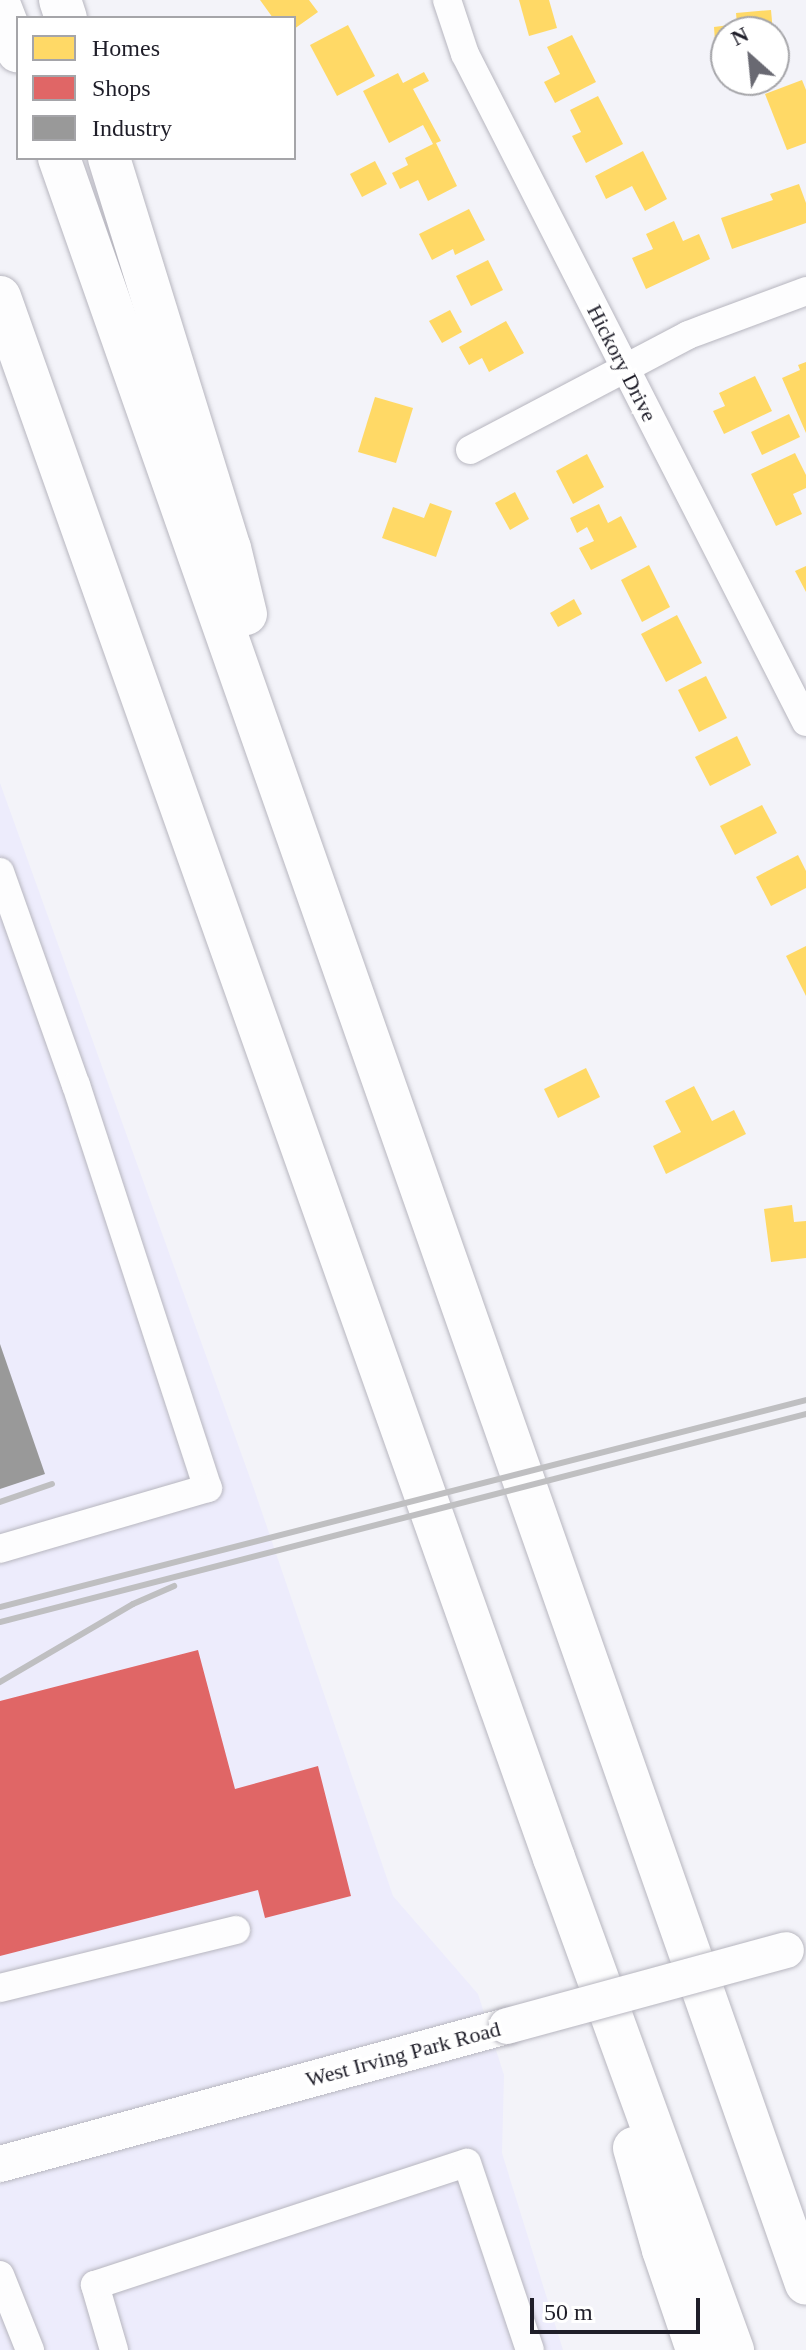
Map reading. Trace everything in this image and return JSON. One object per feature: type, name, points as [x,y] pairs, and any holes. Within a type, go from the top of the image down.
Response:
[{"type":"highway","points":[[0,6],[16,47]]},
{"type":"highway","points":[[60,160],[806,2284]]},
{"type":"highway","points":[[110,160],[230,548],[304,849]]},
{"type":"highway","points":[[0,297],[554,1858],[733,2350]]},
{"type":"highway","points":[[554,1858],[663,2250],[697,2350]]},
{"type":"main road","name":"West Irving Park Road","points":[[0,2164],[796,1947]]},
{"type":"street","name":"Hickory Drive","points":[[444,1],[465,54],[805,718]]},
{"type":"street","points":[[470,450],[688,335],[806,291]]},
{"type":"street","points":[[0,872],[76,1085],[208,1488],[0,1549]]},
{"type":"street","points":[[0,1988],[236,1930]]},
{"type":"street","points":[[114,2350],[95,2285],[467,2163],[530,2350]]},
{"type":"street","points":[[0,2275],[30,2350]]},
{"type":"shaded area","points":[[0,783],[254,1489],[393,1896],[478,1994],[504,2075],[502,2153],[563,2350],[0,2350]]},
{"type":"building: Homes","points":[[260,0],[309,0],[318,12],[296,28],[296,16],[272,16]]},
{"type":"building: Homes","points":[[519,0],[549,0],[557,28],[529,36]]},
{"type":"building: Homes","points":[[771,10],[772,16],[736,16],[736,13]]},
{"type":"building: Homes","points":[[348,25],[375,76],[337,96],[310,45]]},
{"type":"building: Homes","points":[[572,35],[596,82],[555,103],[544,82],[560,74],[547,47]]},
{"type":"building: Homes","points":[[424,72],[429,81],[413,89],[441,141],[436,143],[457,186],[428,201],[418,180],[400,189],[392,173],[408,165],[405,158],[433,144],[423,125],[389,143],[363,91],[398,73],[403,83]]},
{"type":"building: Homes","points":[[802,80],[806,90],[806,143],[787,150],[766,96],[790,96],[790,85]]},
{"type":"building: Homes","points":[[598,96],[623,144],[586,163],[572,136],[581,132],[570,110]]},
{"type":"building: Homes","points":[[643,151],[667,199],[645,211],[632,186],[606,199],[595,176]]},
{"type":"building: Homes","points":[[375,161],[387,184],[362,197],[350,174]]},
{"type":"building: Homes","points":[[799,184],[806,203],[806,223],[732,249],[721,218],[773,200],[770,194]]},
{"type":"building: Homes","points":[[469,209],[485,240],[455,255],[453,249],[432,260],[419,234]]},
{"type":"building: Homes","points":[[674,221],[683,241],[699,234],[710,259],[646,289],[632,258],[653,249],[646,234]]},
{"type":"building: Homes","points":[[488,260],[503,290],[471,306],[456,276]]},
{"type":"building: Homes","points":[[450,310],[462,332],[442,343],[429,321]]},
{"type":"building: Homes","points":[[506,321],[524,353],[489,372],[482,358],[469,365],[459,347]]},
{"type":"building: Homes","points":[[806,362],[806,433],[782,378],[800,370],[798,365]]},
{"type":"building: Homes","points":[[755,376],[772,411],[724,434],[713,411],[725,406],[719,393]]},
{"type":"building: Homes","points":[[375,397],[413,408],[396,463],[358,452]]},
{"type":"building: Homes","points":[[789,414],[800,437],[762,455],[751,432]]},
{"type":"building: Homes","points":[[795,453],[806,475],[806,488],[793,494],[802,514],[776,526],[751,474]]},
{"type":"building: Homes","points":[[587,454],[604,487],[573,504],[556,471]]},
{"type":"building: Homes","points":[[515,492],[529,519],[510,530],[495,503]]},
{"type":"building: Homes","points":[[430,503],[452,511],[436,557],[382,538],[393,507],[424,518]]},
{"type":"building: Homes","points":[[599,504],[608,523],[621,516],[637,547],[591,570],[579,548],[594,541],[587,527],[577,533],[570,518]]},
{"type":"building: Homes","points":[[649,565],[670,607],[642,622],[621,580]]},
{"type":"building: Homes","points":[[806,566],[806,592],[795,571]]},
{"type":"building: Homes","points":[[574,599],[582,614],[558,627],[550,613]]},
{"type":"building: Homes","points":[[677,615],[702,663],[666,682],[641,634]]},
{"type":"building: Homes","points":[[706,676],[727,718],[699,732],[678,690]]},
{"type":"building: Homes","points":[[737,736],[751,765],[710,786],[695,757]]},
{"type":"building: Homes","points":[[762,805],[777,833],[735,855],[720,826]]},
{"type":"building: Homes","points":[[798,855],[806,871],[806,888],[771,906],[756,877]]},
{"type":"building: Homes","points":[[806,946],[806,996],[786,956]]},
{"type":"building: Homes","points":[[586,1068],[600,1097],[558,1118],[544,1089]]},
{"type":"building: Homes","points":[[694,1086],[712,1121],[734,1110],[746,1134],[666,1174],[653,1146],[681,1132],[665,1101]]},
{"type":"building: Homes","points":[[792,1205],[794,1222],[806,1221],[806,1258],[771,1262],[764,1209]]},
{"type":"building: Shops","points":[[198,1650],[235,1789],[318,1766],[351,1896],[265,1918],[258,1890],[0,1956],[0,1701]]},
{"type":"building: Industry","points":[[0,1344],[45,1474],[0,1489]]},
{"type":"railway","points":[[0,1607],[806,1400]]},
{"type":"railway","points":[[0,1622],[806,1414]]},
{"type":"railway","points":[[0,1502],[52,1484]]},
{"type":"railway","points":[[0,1682],[133,1604],[174,1586]]}]
